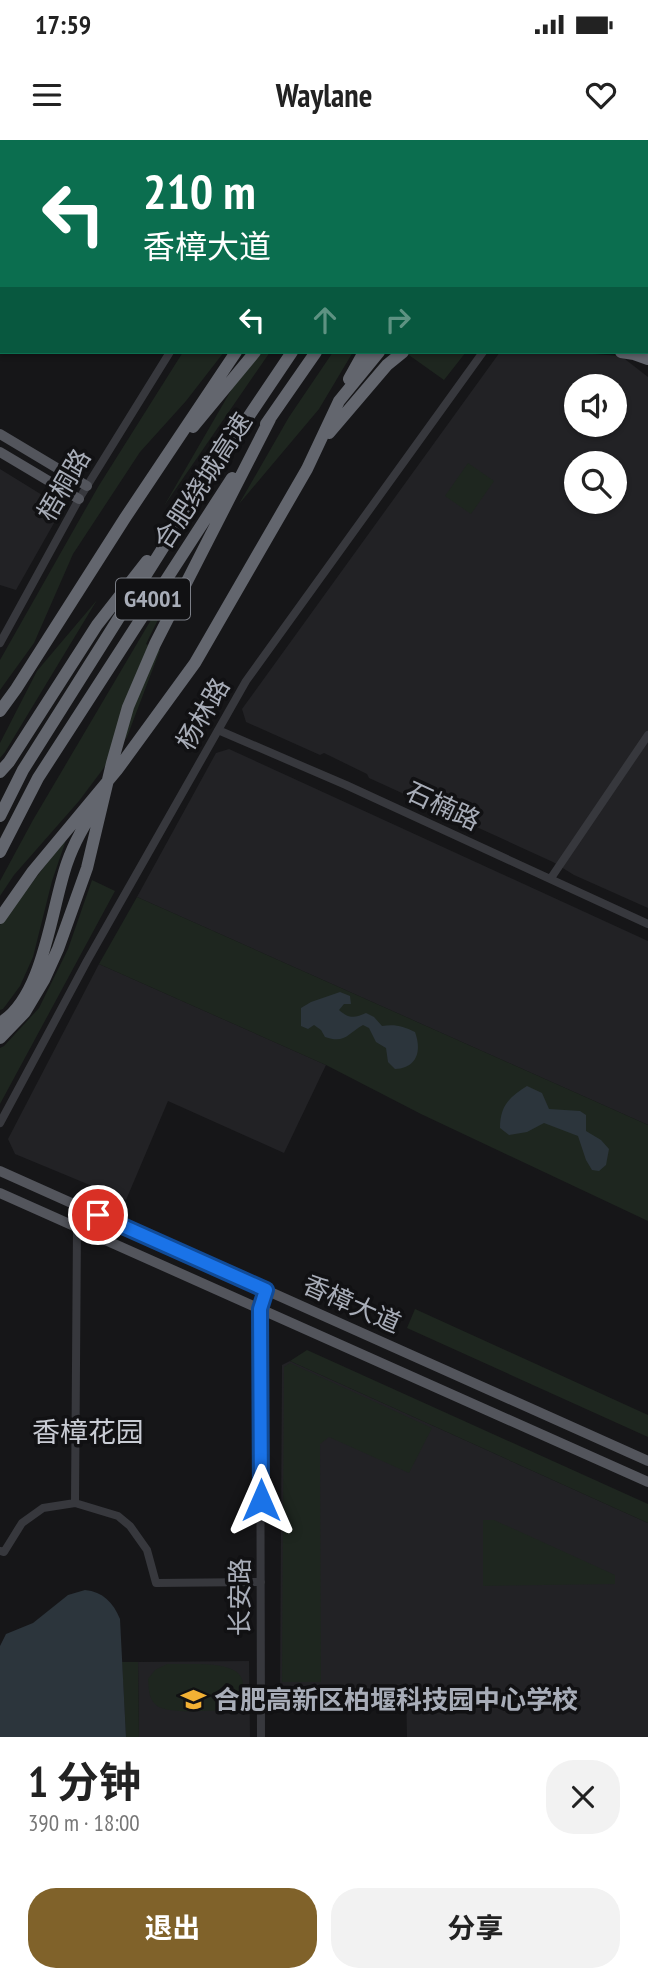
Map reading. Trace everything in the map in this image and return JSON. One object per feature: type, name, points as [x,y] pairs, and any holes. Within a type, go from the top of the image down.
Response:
[{"type":"highway","points":[[0,711],[235,354]]},
{"type":"highway","points":[[171,451],[205,415],[253,354]]},
{"type":"highway","name":"合肥绕城高速","points":[[0,816],[23,770],[192,502],[291,354]]},
{"type":"highway","name":"合肥绕城高速","points":[[0,852],[38,778],[315,354]]},
{"type":"highway","points":[[0,918],[33,872],[117,770],[195,663],[307,469],[363,354]]},
{"type":"highway","points":[[339,401],[377,354]]},
{"type":"highway","points":[[317,446],[387,365],[401,354]]},
{"type":"highway","points":[[0,1038],[25,1012],[58,950],[87,868],[128,707],[155,644],[270,419]]},
{"type":"highway","points":[[0,772],[97,625],[192,502]]},
{"type":"highway","points":[[0,723],[16,689]]},
{"type":"highway","points":[[0,1023],[22,1001],[38,970],[67,862],[81,831],[117,770]]},
{"type":"main road","points":[[0,434],[87,486]]},
{"type":"main road","points":[[0,452],[79,499]]},
{"type":"main road","name":"香樟大道","points":[[0,1171],[648,1461]]},
{"type":"main road","name":"香樟大道","points":[[0,1193],[648,1482]]},
{"type":"street","name":"梧桐路","points":[[0,643],[79,499],[169,354]]},
{"type":"street","name":"杨林路","points":[[0,1123],[87,961],[246,681],[482,354]]},
{"type":"street","name":"石楠路","points":[[218,730],[346,785],[648,925]]},
{"type":"street","points":[[551,878],[648,735]]},
{"type":"street","points":[[75,1503],[77,1228]]},
{"type":"street","name":"长安路","points":[[261,1737],[260,1309],[266,1290]]},
{"type":"street","points":[[0,1551],[4,1552],[22,1523],[43,1508],[75,1503],[118,1516],[130,1526],[147,1550],[156,1583],[261,1582]]},
{"type":"shaded area","points":[[182,354],[222,354],[186,401],[140,452],[73,554],[34,643],[0,690],[0,660],[98,487]]},
{"type":"shaded area","points":[[258,354],[269,354],[164,506],[233,387]]},
{"type":"shaded area","points":[[332,354],[352,354],[319,409],[239,504],[289,417]]},
{"type":"shaded area","points":[[407,354],[464,354],[444,380]]},
{"type":"shaded area","points":[[499,354],[621,356],[648,377],[648,908],[369,778],[367,774],[324,753],[320,755],[246,722],[242,709]]},
{"type":"shaded area","points":[[468,463],[494,481],[471,514],[445,496]]},
{"type":"shaded area","points":[[0,469],[47,498],[54,523],[16,590],[0,585]]},
{"type":"shaded area","points":[[181,573],[146,644],[160,650],[127,737],[79,801],[14,875],[0,896],[0,881],[33,820]]},
{"type":"shaded area","points":[[97,600],[0,758],[0,743],[37,671]]},
{"type":"shaded area","points":[[229,749],[648,941],[648,1125],[137,897],[216,753]]},
{"type":"shaded area","points":[[67,837],[52,881],[33,957],[20,986],[0,1010],[0,925]]},
{"type":"shaded area","points":[[92,880],[115,891],[0,1104],[0,1048],[39,1008],[68,949]]},
{"type":"shaded area","points":[[137,897],[648,1125],[648,1221],[421,1114],[326,1065],[99,964]]},
{"type":"shaded area","points":[[99,964],[326,1065],[284,1153],[168,1101],[126,1200],[15,1154],[8,1139]]},
{"type":"shaded area","points":[[340,992],[350,996],[351,1004],[344,1004],[339,1010],[346,1015],[355,1017],[366,1013],[382,1026],[399,1026],[415,1032],[418,1052],[413,1062],[395,1069],[388,1062],[386,1048],[376,1042],[369,1028],[363,1025],[342,1039],[325,1037],[314,1025],[308,1029],[301,1026],[301,1008]]},
{"type":"shaded area","points":[[527,1086],[542,1093],[549,1109],[580,1111],[586,1115],[586,1131],[601,1140],[609,1149],[606,1165],[599,1171],[592,1170],[578,1136],[544,1123],[527,1132],[509,1135],[500,1128],[507,1103]]},
{"type":"shaded area","points":[[415,1309],[648,1415],[648,1437],[407,1328]]},
{"type":"shaded area","points":[[307,1350],[648,1504],[648,1523],[290,1361]]},
{"type":"shaded area","points":[[290,1361],[648,1523],[648,1737],[407,1737],[406,1690],[280,1690],[282,1365]]},
{"type":"shaded area","points":[[290,1363],[432,1428],[409,1473],[329,1437],[320,1444],[321,1682],[282,1682],[284,1367]]},
{"type":"shaded area","points":[[483,1520],[494,1520],[615,1575],[615,1584],[483,1586]]},
{"type":"shaded area","points":[[85,1590],[107,1599],[120,1619],[126,1737],[0,1737],[0,1646],[6,1634],[33,1623],[68,1595]]},
{"type":"shaded area","name":"合肥高新区柏堰科技园中心学校","points":[[249,1661],[250,1737],[139,1737],[138,1662]]},
{"type":"shaded area","points":[[122,1662],[138,1662],[139,1737],[126,1737]]},
{"type":"shaded area","points":[[167,1664],[209,1664],[230,1668],[242,1679],[242,1696],[227,1710],[179,1711],[162,1708],[156,1705],[149,1693],[148,1679],[155,1670]]},
{"type":"place","name":"合肥高新区柏堰科技园中心学校","points":[[194,1700]]},
{"type":"district","name":"香樟花园","points":[[88,1432]]},
{"type":"route","points":[[98,1215],[266,1290],[260,1309],[261,1500]]}]
